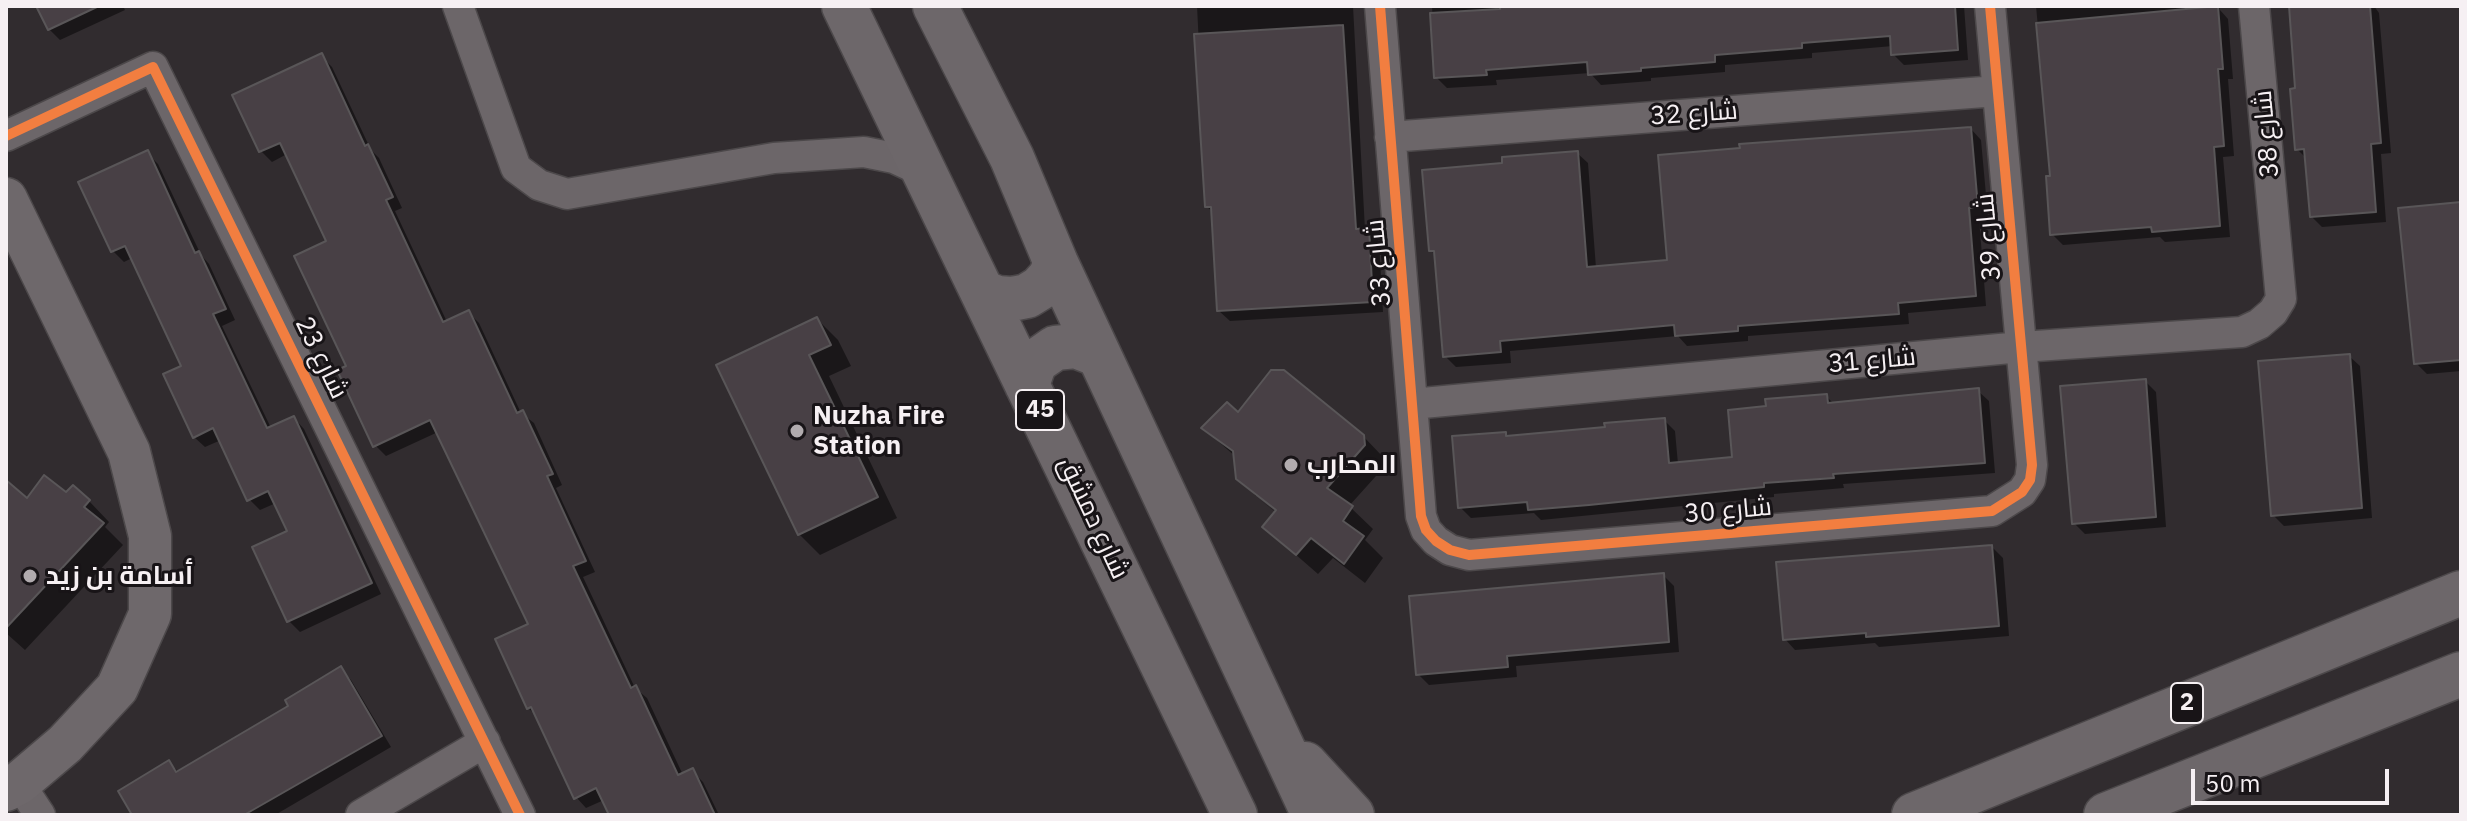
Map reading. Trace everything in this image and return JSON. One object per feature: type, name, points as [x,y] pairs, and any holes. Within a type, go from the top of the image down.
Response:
[{"type":"main road","name":"شارع دمشق","points":[[844,6],[1235,815]]},
{"type":"main road","points":[[935,6],[1012,158],[1056,263],[1314,815]]},
{"type":"main road","points":[[983,292],[997,298],[1027,296],[1050,277],[1056,263]]},
{"type":"main road","points":[[1027,385],[1035,362],[1055,348],[1076,346],[1099,355]]},
{"type":"main road","points":[[2403,615],[2461,571]]},
{"type":"main road","name":"2","points":[[1914,815],[2461,593]]},
{"type":"main road","points":[[2107,815],[2461,674]]},
{"type":"main road","points":[[2107,815],[2461,706]]},
{"type":"main road","points":[[1271,721],[1324,787],[1352,815]]},
{"type":"main road","points":[[1204,752],[1214,815]]},
{"type":"street","points":[[458,6],[516,168],[539,185],[567,194],[774,158],[864,152],[894,158],[924,172]]},
{"type":"street","points":[[948,6],[1012,158]]},
{"type":"street","name":"شارع 33","points":[[1380,6],[1421,516]]},
{"type":"street","name":"شارع 39","points":[[1990,6],[2032,465]]},
{"type":"street","name":"شارع 38","points":[[2254,6],[2279,261]]},
{"type":"street","name":"شارع 23","points":[[6,136],[153,67],[520,815]]},
{"type":"street","name":"شارع 32","points":[[1390,137],[1997,91]]},
{"type":"street","points":[[6,199],[129,452],[150,536],[150,614],[117,688],[22,796]]},
{"type":"street","name":"شارع 31","points":[[1412,404],[2021,347],[2242,332],[2259,324],[2273,312],[2281,299],[2279,261]]},
{"type":"street","name":"شارع 30","points":[[1421,516],[1426,530],[1436,541],[1450,550],[1469,555],[1992,511],[2022,492],[2030,480],[2032,465]]},
{"type":"street","points":[[361,815],[485,742]]},
{"type":"building","points":[[36,6],[99,6],[48,30]]},
{"type":"building","points":[[1500,6],[1955,6],[1958,50],[1891,55],[1890,36],[1802,43],[1802,48],[1715,55],[1715,62],[1641,68],[1641,71],[1588,75],[1587,62],[1486,70],[1487,75],[1434,78],[1430,13],[1500,9]]},
{"type":"building","points":[[2218,6],[2223,69],[2218,69],[2224,146],[2214,147],[2220,226],[2152,232],[2151,227],[2050,235],[2046,176],[2050,176],[2036,23]]},
{"type":"building","points":[[2289,6],[2370,6],[2381,143],[2371,144],[2376,212],[2310,217],[2304,149],[2295,150],[2290,89],[2295,88]]},
{"type":"building","points":[[1343,25],[1356,229],[1369,228],[1373,302],[1217,311],[1211,207],[1205,207],[1194,34]]},
{"type":"building","points":[[322,53],[365,146],[368,144],[393,197],[386,200],[443,322],[469,310],[517,413],[523,410],[553,474],[547,476],[586,561],[573,566],[631,688],[636,685],[678,775],[693,768],[715,815],[609,815],[596,788],[574,799],[495,639],[528,624],[430,420],[373,447],[337,370],[346,366],[294,256],[326,241],[280,143],[259,152],[232,95]]},
{"type":"building","points":[[1971,127],[1978,207],[1969,208],[1976,296],[1898,303],[1899,314],[1738,326],[1738,331],[1675,336],[1674,325],[1500,341],[1501,352],[1443,357],[1434,251],[1429,251],[1422,170],[1502,163],[1502,157],[1578,151],[1587,267],[1667,260],[1658,155],[1740,148],[1739,144]]},
{"type":"building","points":[[148,150],[195,253],[199,251],[226,309],[213,314],[267,428],[294,416],[372,583],[287,622],[252,547],[287,531],[268,491],[247,501],[213,428],[193,438],[163,374],[181,366],[125,246],[111,252],[78,182]]},
{"type":"building","points":[[2461,202],[2461,360],[2414,364],[2398,208]]},
{"type":"building","name":"Nuzha Fire Station","points":[[817,317],[831,345],[809,355],[878,497],[798,535],[716,365]]},
{"type":"building","points":[[2350,354],[2362,508],[2271,516],[2258,361]]},
{"type":"building","name":"المحارب","points":[[1271,370],[1284,370],[1364,435],[1365,445],[1327,488],[1353,506],[1343,521],[1364,536],[1344,564],[1311,538],[1296,555],[1262,527],[1276,510],[1236,479],[1233,451],[1201,428],[1227,402],[1238,412]]},
{"type":"building","points":[[2146,379],[2156,517],[2072,524],[2060,386]]},
{"type":"building","points":[[1979,388],[1985,463],[1833,474],[1834,478],[1764,483],[1764,487],[1589,505],[1528,510],[1527,502],[1458,508],[1452,436],[1506,432],[1506,436],[1665,418],[1669,463],[1732,457],[1728,410],[1766,406],[1765,399],[1827,394],[1828,403]]},
{"type":"building","name":"أسامة بن زيد","points":[[44,475],[66,492],[73,485],[90,500],[84,507],[104,523],[6,628],[6,480],[27,498]]},
{"type":"building","points":[[1992,545],[1999,626],[1783,640],[1776,562]]},
{"type":"building","points":[[1664,573],[1669,642],[1507,656],[1508,667],[1416,675],[1409,596]]},
{"type":"building","points":[[341,666],[382,736],[244,815],[132,815],[118,791],[169,760],[176,772],[288,706],[285,700]]},
{"type":"cycle path","points":[[1380,6],[1421,516],[1426,530],[1436,541],[1450,550],[1469,555],[1992,511],[2022,492],[2030,480],[2032,465],[1990,6]]},
{"type":"cycle path","points":[[6,136],[153,67],[520,815]]},
{"type":"place","name":"Nuzha Fire Station","points":[[797,431]]},
{"type":"place","name":"المحارب","points":[[1291,465]]},
{"type":"place","name":"أسامة بن زيد","points":[[30,576]]}]
